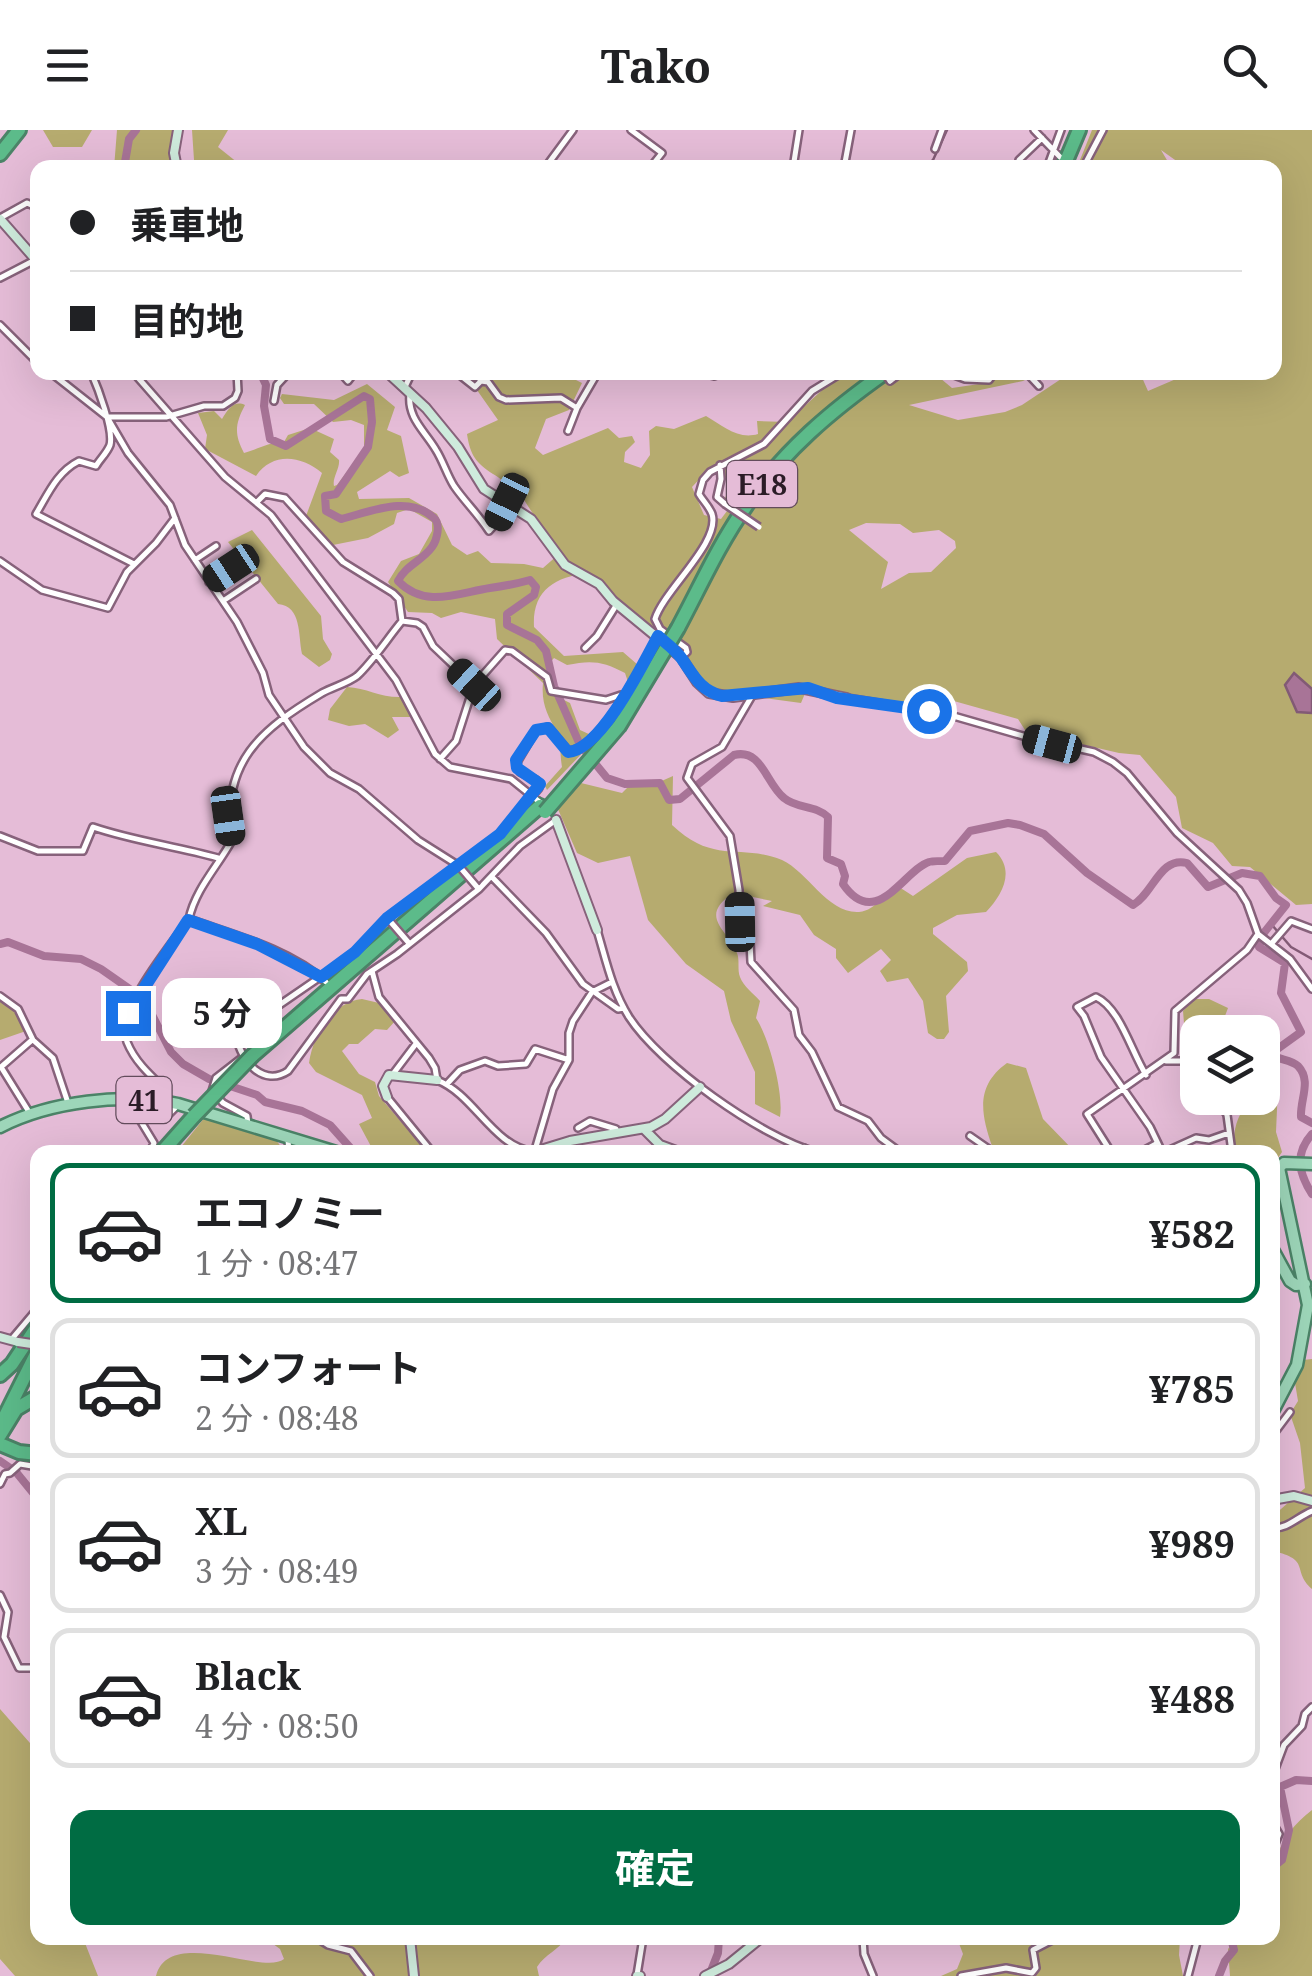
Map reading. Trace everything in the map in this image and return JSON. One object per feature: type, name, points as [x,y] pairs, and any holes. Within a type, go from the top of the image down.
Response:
[{"type":"highway","points":[[0,154],[19,130]]},
{"type":"highway","points":[[1062,160],[1079,130]]},
{"type":"highway","points":[[1074,160],[1087,130]]},
{"type":"highway","name":"E18","points":[[675,627],[722,528],[762,470],[805,426],[862,380]]},
{"type":"highway","name":"E18","points":[[169,1145],[250,1058],[322,991],[544,808],[613,722],[768,476],[824,419],[880,380]]},
{"type":"highway","name":"E18","points":[[177,1145],[197,1118]]},
{"type":"highway","points":[[0,1375],[30,1337]]},
{"type":"highway","points":[[0,1408],[30,1350]]},
{"type":"highway","points":[[0,1426],[30,1364]]},
{"type":"highway","points":[[0,1435],[16,1409],[30,1401]]},
{"type":"highway","points":[[0,1447],[30,1455]]},
{"type":"main road","name":"41","points":[[0,1127],[30,1115],[127,1099],[172,1103],[314,1145]]},
{"type":"main road","points":[[1280,1170],[1284,1163],[1304,1163]]},
{"type":"main road","points":[[1280,1182],[1308,1305],[1304,1338],[1280,1399]]},
{"type":"main road","points":[[1280,1263],[1290,1281],[1305,1284]]},
{"type":"street","points":[[175,160],[178,130]]},
{"type":"street","points":[[551,160],[573,130]]},
{"type":"street","points":[[631,130],[662,153],[656,160]]},
{"type":"street","points":[[794,160],[799,130]]},
{"type":"street","points":[[845,160],[851,130]]},
{"type":"street","points":[[935,150],[942,130]]},
{"type":"street","points":[[1034,130],[1060,160]]},
{"type":"street","points":[[1050,160],[1061,130]]},
{"type":"street","points":[[1088,160],[1103,130]]},
{"type":"street","points":[[1018,160],[1042,138]]},
{"type":"street","points":[[30,206],[26,203],[0,219],[30,252]]},
{"type":"street","points":[[0,278],[30,263]]},
{"type":"street","points":[[0,325],[30,355]]},
{"type":"street","points":[[62,380],[107,418],[172,416],[190,408],[228,404],[238,390],[237,380]]},
{"type":"street","points":[[95,380],[107,418],[128,453],[170,505],[195,560],[237,622],[270,695],[304,747],[330,773],[359,789],[418,840],[458,865],[478,888]]},
{"type":"street","points":[[140,380],[225,477],[274,517],[376,652],[440,758],[450,767],[512,779],[544,808]]},
{"type":"street","points":[[274,400],[282,380]]},
{"type":"street","points":[[396,380],[458,447],[477,482],[531,519],[565,565],[593,578],[617,604],[681,657],[697,682],[709,692],[722,696],[799,688],[950,715],[1094,752],[1128,774],[1177,833],[1239,890],[1258,934],[1290,959],[1312,989]]},
{"type":"street","points":[[410,380],[408,399],[417,428],[433,445],[451,482],[488,531],[507,502]]},
{"type":"street","points":[[466,380],[475,387],[481,381],[488,382],[506,400],[561,398],[578,408]]},
{"type":"street","points":[[568,431],[594,380]]},
{"type":"street","points":[[681,657],[686,648],[660,629],[656,614],[710,532],[712,514],[699,494],[700,486],[720,465],[764,444],[812,391],[830,380]]},
{"type":"street","points":[[1033,380],[1039,386]]},
{"type":"street","points":[[107,418],[111,441],[96,466],[79,461],[68,467],[36,514],[134,564]]},
{"type":"street","points":[[720,465],[717,496],[758,527]]},
{"type":"street","points":[[153,1145],[138,1113],[162,1117],[173,1112],[172,1103],[128,1043],[125,1023],[133,1003],[188,920],[218,858],[231,842],[228,816],[235,783],[248,751],[284,718],[354,679],[402,621],[402,606],[393,592],[343,562],[285,498],[266,494],[257,502]]},
{"type":"street","points":[[0,562],[42,590],[108,608],[118,584],[176,518]]},
{"type":"street","points":[[195,560],[216,546]]},
{"type":"street","points":[[208,582],[231,568]]},
{"type":"street","points":[[222,601],[256,579]]},
{"type":"street","points":[[585,648],[617,604]]},
{"type":"street","points":[[402,621],[418,622],[433,646],[474,685]]},
{"type":"street","points":[[658,636],[598,734],[576,751],[568,752],[548,728],[536,730],[516,760],[517,768],[540,784],[544,808],[597,930],[612,982],[638,1030],[700,1087],[791,1145]]},
{"type":"street","points":[[440,758],[456,741],[474,685],[508,650],[548,677],[551,691],[606,700],[624,694]]},
{"type":"street","points":[[753,694],[722,747],[692,764],[688,780],[730,836],[740,922],[750,942],[753,966],[794,1010],[800,1035],[838,1107],[868,1121],[890,1145]]},
{"type":"street","points":[[520,807],[544,808],[520,846],[492,877],[372,971],[348,999],[339,996],[299,1059],[282,1076],[266,1077],[237,1038],[243,1030],[323,980],[388,919],[500,834],[520,807]]},
{"type":"street","points":[[0,836],[38,851],[83,851],[93,827],[132,840],[178,846],[218,858]]},
{"type":"street","points":[[492,877],[537,923],[575,976],[618,1009],[624,1008]]},
{"type":"street","points":[[388,919],[409,943]]},
{"type":"street","points":[[188,920],[257,944],[323,980]]},
{"type":"street","points":[[1272,943],[1290,921],[1312,929]]},
{"type":"street","points":[[1107,1145],[1087,1114],[1166,1062],[1175,1050],[1175,1011],[1247,950],[1258,934]]},
{"type":"street","points":[[372,971],[379,997],[403,1022],[415,1045],[435,1068],[437,1080]]},
{"type":"street","points":[[537,1145],[553,1089],[569,1060],[569,1033],[592,992],[612,982]]},
{"type":"street","points":[[361,983],[377,988]]},
{"type":"street","points":[[0,996],[18,1009],[33,1040],[54,1058],[69,1107]]},
{"type":"street","points":[[1146,1075],[1107,1002],[1096,998],[1077,1007],[1102,1058],[1150,1128],[1156,1144]]},
{"type":"street","points":[[30,1115],[1,1068],[33,1040]]},
{"type":"street","points":[[415,1045],[382,1086],[426,1145]]},
{"type":"street","points":[[447,1084],[460,1070],[485,1061],[498,1066],[526,1064],[535,1050],[569,1060]]},
{"type":"street","points":[[248,1125],[246,1116],[212,1091],[216,1078],[250,1058]]},
{"type":"street","points":[[1166,1062],[1180,1061]]},
{"type":"street","points":[[393,1074],[447,1084],[516,1145]]},
{"type":"street","points":[[556,1145],[644,1129],[665,1119],[700,1087]]},
{"type":"street","points":[[1227,1115],[1231,1145]]},
{"type":"street","points":[[578,1128],[590,1120],[616,1129],[617,1133]]},
{"type":"street","points":[[644,1129],[660,1145]]},
{"type":"street","points":[[1180,1145],[1229,1133]]},
{"type":"street","points":[[970,1136],[983,1145]]},
{"type":"street","points":[[288,1137],[289,1145]]},
{"type":"street","points":[[14,1341],[30,1319]]},
{"type":"street","points":[[0,1337],[30,1345]]},
{"type":"street","points":[[1280,1425],[1290,1412]]},
{"type":"street","points":[[0,1484],[2,1470],[20,1464],[30,1466]]},
{"type":"street","points":[[1280,1499],[1294,1496],[1312,1501]]},
{"type":"street","points":[[1280,1528],[1312,1511]]},
{"type":"street","points":[[0,1595],[8,1612],[4,1637],[19,1668],[30,1668]]},
{"type":"street","points":[[1280,1756],[1312,1707]]},
{"type":"street","points":[[327,1945],[351,1951],[370,1976]]},
{"type":"street","points":[[411,1945],[414,1976]]},
{"type":"street","points":[[638,1976],[642,1945]]},
{"type":"street","points":[[705,1976],[730,1964],[753,1945]]},
{"type":"street","points":[[863,1945],[873,1976]]},
{"type":"street","points":[[960,1976],[1006,1968],[1032,1973],[1036,1968],[1032,1950],[1042,1945]]},
{"type":"street","points":[[1188,1976],[1195,1945]]},
{"type":"shaded area","points":[[43,130],[92,130],[82,147],[53,147]]},
{"type":"shaded area","points":[[117,130],[175,130],[171,160],[115,160]]},
{"type":"shaded area","points":[[192,130],[228,130],[218,147],[234,160],[194,160]]},
{"type":"shaded area","points":[[1092,130],[1312,130],[1312,689],[1294,674],[1285,685],[1297,712],[1312,713],[1312,904],[1296,905],[1250,867],[1232,866],[1213,843],[1182,828],[1176,797],[1140,755],[1033,733],[1025,730],[1018,719],[936,696],[913,703],[839,696],[809,684],[801,703],[719,692],[702,679],[680,649],[588,573],[555,582],[541,595],[534,627],[564,656],[623,652],[638,665],[628,682],[625,673],[597,663],[567,665],[554,658],[546,667],[554,695],[570,703],[580,730],[591,735],[590,745],[547,790],[545,786],[562,767],[558,736],[544,704],[543,683],[497,639],[495,619],[461,612],[441,618],[432,613],[408,612],[388,582],[401,561],[419,554],[432,531],[432,522],[409,509],[397,513],[394,524],[368,538],[333,545],[306,516],[322,473],[314,467],[296,460],[278,460],[256,476],[205,449],[207,435],[198,413],[214,411],[222,419],[232,406],[245,405],[237,434],[244,453],[284,442],[288,435],[310,428],[334,439],[330,452],[339,460],[334,486],[337,485],[364,449],[364,425],[351,420],[333,422],[314,404],[284,404],[280,398],[282,394],[334,400],[367,384],[395,407],[387,430],[401,436],[409,473],[399,477],[390,471],[357,492],[359,499],[409,498],[437,514],[452,545],[467,555],[478,551],[491,563],[543,568],[559,554],[515,486],[487,470],[472,453],[467,434],[498,420],[470,380],[582,383],[569,410],[546,419],[535,448],[543,455],[608,428],[619,438],[632,436],[635,442],[625,452],[624,462],[641,468],[650,455],[649,431],[656,426],[674,429],[706,416],[737,434],[758,434],[757,421],[787,422],[833,380],[942,380],[952,388],[991,380],[1025,380],[909,405],[958,420],[1005,412],[1060,380],[1143,380],[1148,391],[1174,380],[1282,380],[1282,160],[1175,160],[1161,150],[1167,160],[1080,160]],"holes":[[[710,468],[731,486],[725,498],[727,511],[721,519],[704,515],[692,487]],[[866,523],[900,524],[913,533],[939,530],[955,541],[956,548],[931,572],[909,573],[881,589],[888,562],[849,530]]]},
{"type":"shaded area","points":[[252,530],[321,616],[323,639],[332,654],[319,667],[302,654],[298,623],[291,610],[278,604],[228,542]]},
{"type":"shaded area","points":[[1294,673],[1312,689],[1312,713],[1297,712],[1285,685]]},
{"type":"shaded area","points":[[347,687],[402,697],[411,717],[392,717],[399,730],[388,738],[365,724],[349,726],[328,720],[330,709]]},
{"type":"shaded area","points":[[673,776],[672,825],[687,837],[714,849],[782,860],[828,900],[848,911],[871,908],[896,885],[913,896],[967,858],[996,852],[1006,876],[992,906],[986,912],[957,915],[933,928],[933,934],[967,962],[968,971],[946,996],[949,1032],[944,1039],[928,1033],[923,1001],[908,978],[887,982],[880,971],[891,960],[881,949],[848,973],[836,958],[836,949],[814,935],[800,915],[763,906],[772,901],[733,893],[717,909],[716,916],[737,953],[741,980],[760,1001],[756,1018],[774,1066],[780,1117],[755,1104],[755,1072],[731,1021],[724,991],[686,964],[648,920],[630,856],[598,863],[577,853],[557,807],[581,783],[622,793],[629,786],[648,787]]},
{"type":"shaded area","points":[[1194,999],[1209,999],[1228,1008],[1225,1015],[1183,1015]]},
{"type":"shaded area","points":[[0,1001],[27,1018],[26,1031],[0,1040]]},
{"type":"shaded area","points":[[351,1001],[379,1003],[396,1020],[387,1030],[375,1029],[358,1044],[349,1044],[342,1051],[359,1074],[375,1082],[379,1096],[421,1145],[370,1145],[359,1124],[372,1118],[362,1095],[316,1072],[309,1063],[326,1022]]},
{"type":"shaded area","points":[[1007,1063],[1026,1068],[1043,1119],[1068,1145],[992,1145],[983,1101],[997,1072]]},
{"type":"shaded area","points":[[1240,1115],[1277,1115],[1280,1145],[1234,1145]]},
{"type":"shaded area","points":[[205,1117],[276,1140],[280,1145],[183,1145]]},
{"type":"shaded area","points":[[1312,1359],[1312,1589],[1297,1562],[1280,1553],[1280,1510],[1305,1488],[1300,1443],[1290,1414],[1298,1401],[1295,1383],[1303,1360]]},
{"type":"shaded area","points":[[0,1709],[30,1743],[30,1945],[86,1945],[98,1976],[15,1976],[0,1959]]},
{"type":"shaded area","points":[[1312,1810],[1312,1976],[1230,1976],[1228,1949],[1231,1945],[1280,1945],[1280,1850]]},
{"type":"shaded area","points":[[275,1945],[561,1945],[537,1967],[539,1976],[156,1976],[164,1962],[179,1955],[197,1953],[273,1963],[284,1959]]},
{"type":"shaded area","points":[[960,1945],[1180,1945],[1183,1976],[941,1976],[957,1969],[963,1954]]},
{"type":"waterway","points":[[125,160],[129,139],[136,130]]},
{"type":"waterway","points":[[933,160],[947,130]]},
{"type":"waterway","points":[[264,380],[270,439],[286,446],[364,396],[370,399],[368,447],[336,494],[325,496],[326,511],[341,519],[401,506],[413,507],[434,518],[438,528],[434,544],[398,581],[408,590],[442,597],[530,580],[536,587],[534,595],[507,614],[507,625],[537,640],[546,651],[554,686],[580,745],[607,778],[625,784],[660,783],[669,800],[680,799],[734,755],[751,757],[784,798],[828,817],[827,858],[841,864],[843,884],[855,897],[867,902],[889,894],[919,867],[945,861],[970,831],[1008,823],[1044,834],[1087,873],[1133,905],[1163,870],[1178,862],[1187,863],[1208,887],[1242,873],[1260,876],[1286,905],[1263,934],[1259,947],[1285,963],[1281,993],[1301,1032],[1276,1050],[1274,1056],[1295,1064],[1302,1072],[1305,1084],[1301,1117],[1312,1123]]},
{"type":"waterway","points":[[1272,925],[1291,947],[1312,959]]},
{"type":"waterway","points":[[0,944],[8,942],[44,956],[81,959],[101,969],[144,999],[171,1052],[183,1064],[265,1102],[302,1111],[330,1125],[348,1145]]},
{"type":"waterway","points":[[1312,1134],[1300,1164],[1312,1194]]},
{"type":"waterway","points":[[0,1461],[30,1489]]},
{"type":"waterway","points":[[1280,1787],[1296,1780],[1312,1781]]},
{"type":"waterway","points":[[1280,1787],[1289,1830],[1280,1862]]},
{"type":"waterway","points":[[709,1976],[719,1945]]},
{"type":"waterway","points":[[1219,1976],[1234,1950],[1233,1945]]},
{"type":"route","points":[[128,1013],[188,920],[257,944],[321,977],[346,960],[387,918],[500,834],[528,798],[534,796],[540,784],[520,772],[516,760],[538,728],[548,728],[568,752],[576,751],[598,734],[658,636],[681,657],[697,682],[722,696],[808,688],[837,698],[929,711]]}]
